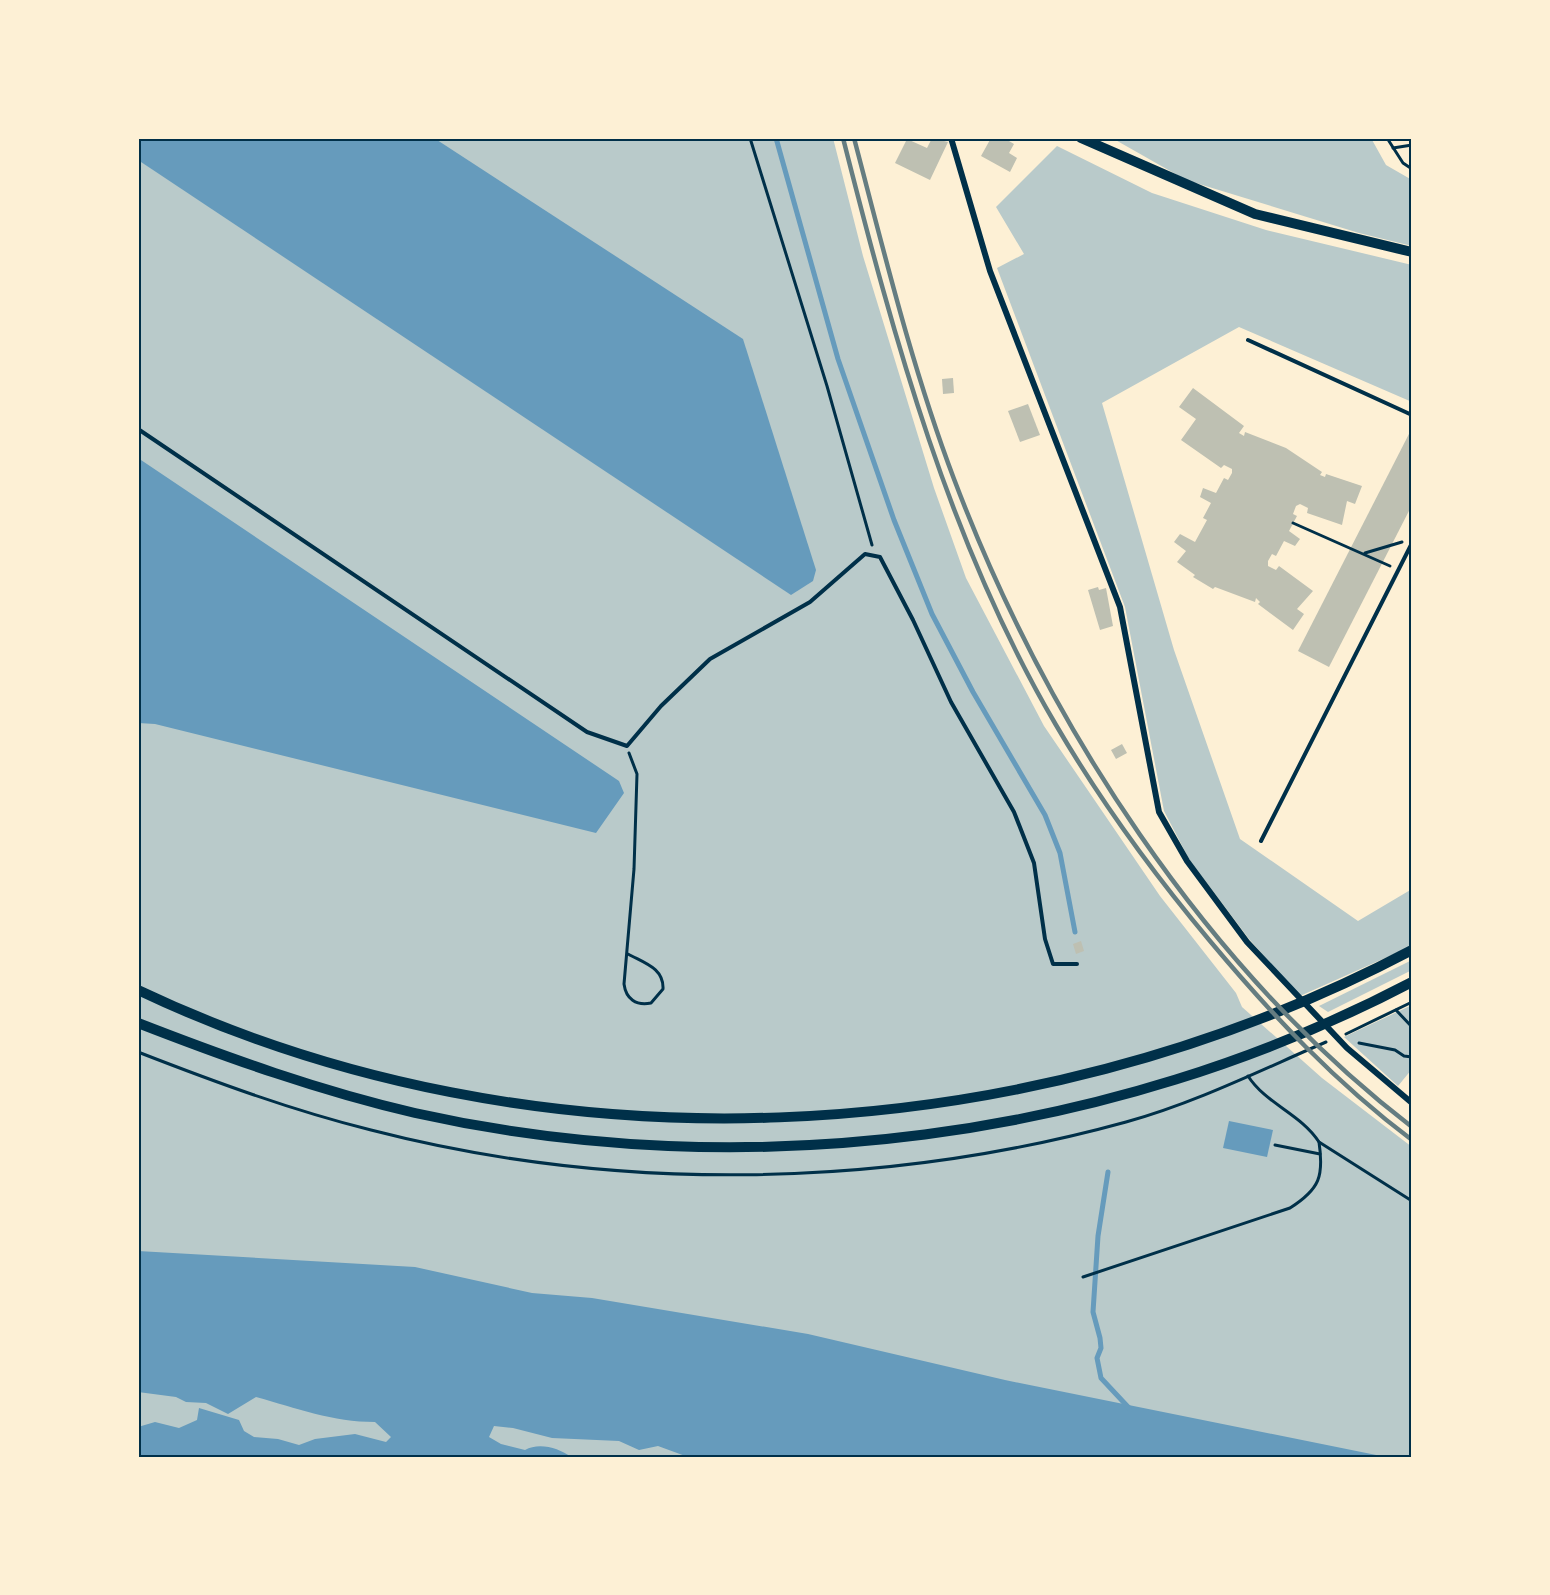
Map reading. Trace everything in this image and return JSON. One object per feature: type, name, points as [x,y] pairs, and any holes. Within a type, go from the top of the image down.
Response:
[{"type":"main road","points":[[1081,138],[1255,214],[1412,252]]},
{"type":"main road","points":[[138,990],[233,1031],[333,1063],[420,1085],[507,1102],[570,1109],[751,1120],[845,1114],[940,1104],[1048,1083],[1137,1061],[1253,1023],[1314,998],[1412,950]]},
{"type":"main road","points":[[138,1023],[207,1050],[338,1093],[416,1113],[504,1129],[584,1140],[675,1147],[845,1143],[945,1131],[1058,1111],[1144,1088],[1275,1044],[1334,1020],[1412,982]]},
{"type":"street","points":[[951,138],[990,271],[1120,607],[1159,812],[1186,861],[1247,942],[1347,1048],[1412,1103]]},
{"type":"lane","points":[[1248,340],[1412,415]]},
{"type":"lane","points":[[138,429],[587,732],[627,746],[661,706],[710,659],[810,602],[865,554],[880,557],[913,620],[951,702],[1014,812],[1034,862],[1045,939],[1053,964],[1077,964]]},
{"type":"lane","points":[[1261,841],[1412,543]]},
{"type":"path","points":[[750,138],[861,501],[871,536],[872,555]]},
{"type":"path","points":[[1387,138],[1403,163],[1412,169]]},
{"type":"path","points":[[1393,148],[1412,145]]},
{"type":"path","points":[[1293,523],[1398,570]]},
{"type":"path","points":[[1363,554],[1398,544]]},
{"type":"path","points":[[627,746],[637,774],[634,869],[625,991],[634,1002],[651,1003],[663,989],[661,975],[652,966],[628,954]]},
{"type":"path","points":[[1338,1037],[1412,1002]]},
{"type":"path","points":[[1396,1010],[1412,1027]]},
{"type":"path","points":[[1328,1041],[1248,1076],[1259,1089],[1309,1127],[1319,1142],[1412,1201]]},
{"type":"path","points":[[1347,1048],[1357,1043],[1395,1050],[1404,1056],[1412,1057]]},
{"type":"path","points":[[1083,1277],[1290,1208],[1303,1200],[1318,1182],[1322,1165],[1319,1142]]},
{"type":"path","points":[[1275,1145],[1321,1154]]},
{"type":"shaded area","points":[[138,138],[833,138],[863,256],[934,488],[966,578],[1044,726],[1160,896],[1236,993],[1242,1007],[1322,1078],[1412,1147],[1412,1457],[138,1457]]},
{"type":"shaded area","points":[[1112,138],[1371,138],[1386,165],[1412,180],[1412,246],[1359,233],[1186,180]]},
{"type":"shaded area","points":[[1057,146],[1152,193],[1266,230],[1412,265],[1412,402],[1239,327],[1102,403],[1174,650],[1240,839],[1358,921],[1412,889],[1412,946],[1300,996],[1249,939],[1189,859],[1164,811],[1125,607],[997,268],[1024,254],[996,207]]},
{"type":"shaded area","points":[[1412,960],[1412,970],[1328,1012],[1319,1006]]},
{"type":"shaded area","points":[[1412,1005],[1412,1069],[1398,1086],[1344,1037]]},
{"type":"water","points":[[138,138],[434,138],[743,339],[816,570],[813,581],[791,595],[138,160]]},
{"type":"water","points":[[138,458],[619,781],[624,793],[596,833],[155,724],[138,723]]},
{"type":"water","points":[[1229,1121],[1273,1130],[1267,1157],[1223,1148]]},
{"type":"water","points":[[138,1251],[415,1267],[532,1293],[592,1298],[808,1334],[1005,1380],[1386,1457],[688,1457],[658,1446],[639,1450],[619,1441],[552,1438],[513,1428],[494,1426],[489,1437],[501,1444],[525,1450],[536,1446],[549,1447],[571,1457],[138,1457],[138,1427],[155,1422],[179,1428],[197,1420],[199,1408],[239,1420],[244,1431],[254,1437],[278,1439],[299,1445],[315,1439],[355,1434],[386,1442],[391,1437],[375,1422],[329,1417],[256,1397],[228,1414],[206,1403],[186,1402],[176,1397],[138,1392]]},
{"type":"building","points":[[932,138],[948,142],[930,180],[895,163],[907,139],[927,148]]},
{"type":"building","points":[[991,138],[1004,138],[1014,144],[1009,153],[1017,158],[1010,172],[981,156]]},
{"type":"building","points":[[953,378],[954,393],[943,394],[942,379]]},
{"type":"building","points":[[1193,388],[1244,426],[1239,433],[1244,436],[1245,432],[1286,448],[1322,472],[1320,475],[1325,477],[1326,474],[1362,486],[1355,504],[1347,501],[1342,525],[1307,513],[1308,508],[1300,504],[1296,506],[1293,514],[1297,516],[1289,531],[1300,539],[1295,546],[1284,541],[1276,556],[1272,554],[1268,561],[1268,566],[1276,570],[1279,566],[1313,591],[1297,609],[1304,614],[1293,630],[1258,604],[1260,602],[1256,598],[1255,602],[1215,587],[1213,589],[1193,577],[1195,575],[1177,562],[1186,551],[1174,542],[1180,534],[1195,542],[1207,520],[1203,518],[1211,503],[1200,497],[1203,488],[1216,493],[1224,478],[1228,480],[1232,473],[1232,469],[1224,465],[1221,468],[1181,440],[1196,419],[1179,407]]},
{"type":"building","points":[[1028,404],[1040,435],[1020,442],[1008,411]]},
{"type":"building","points":[[1412,428],[1412,505],[1329,667],[1298,651]]},
{"type":"building","points":[[1098,587],[1099,590],[1106,588],[1113,626],[1100,630],[1088,590]]},
{"type":"building","points":[[1122,744],[1127,753],[1116,759],[1111,750]]},
{"type":"building","points":[[1081,941],[1084,951],[1076,954],[1073,944]]},
{"type":"waterway","points":[[776,138],[838,359],[894,520],[932,614],[973,692],[1045,815],[1060,853],[1075,932]]},
{"type":"waterway","points":[[1108,1172],[1098,1236],[1093,1312],[1101,1348],[1097,1358],[1101,1378],[1129,1408]]},
{"type":"railway","points":[[843,138],[905,365],[955,513],[985,586],[1056,725],[1128,836],[1233,968],[1331,1071],[1412,1140]]},
{"type":"railway","points":[[854,138],[912,352],[954,479],[992,570],[1035,660],[1084,749],[1140,834],[1200,916],[1266,992],[1336,1063],[1412,1127]]}]
